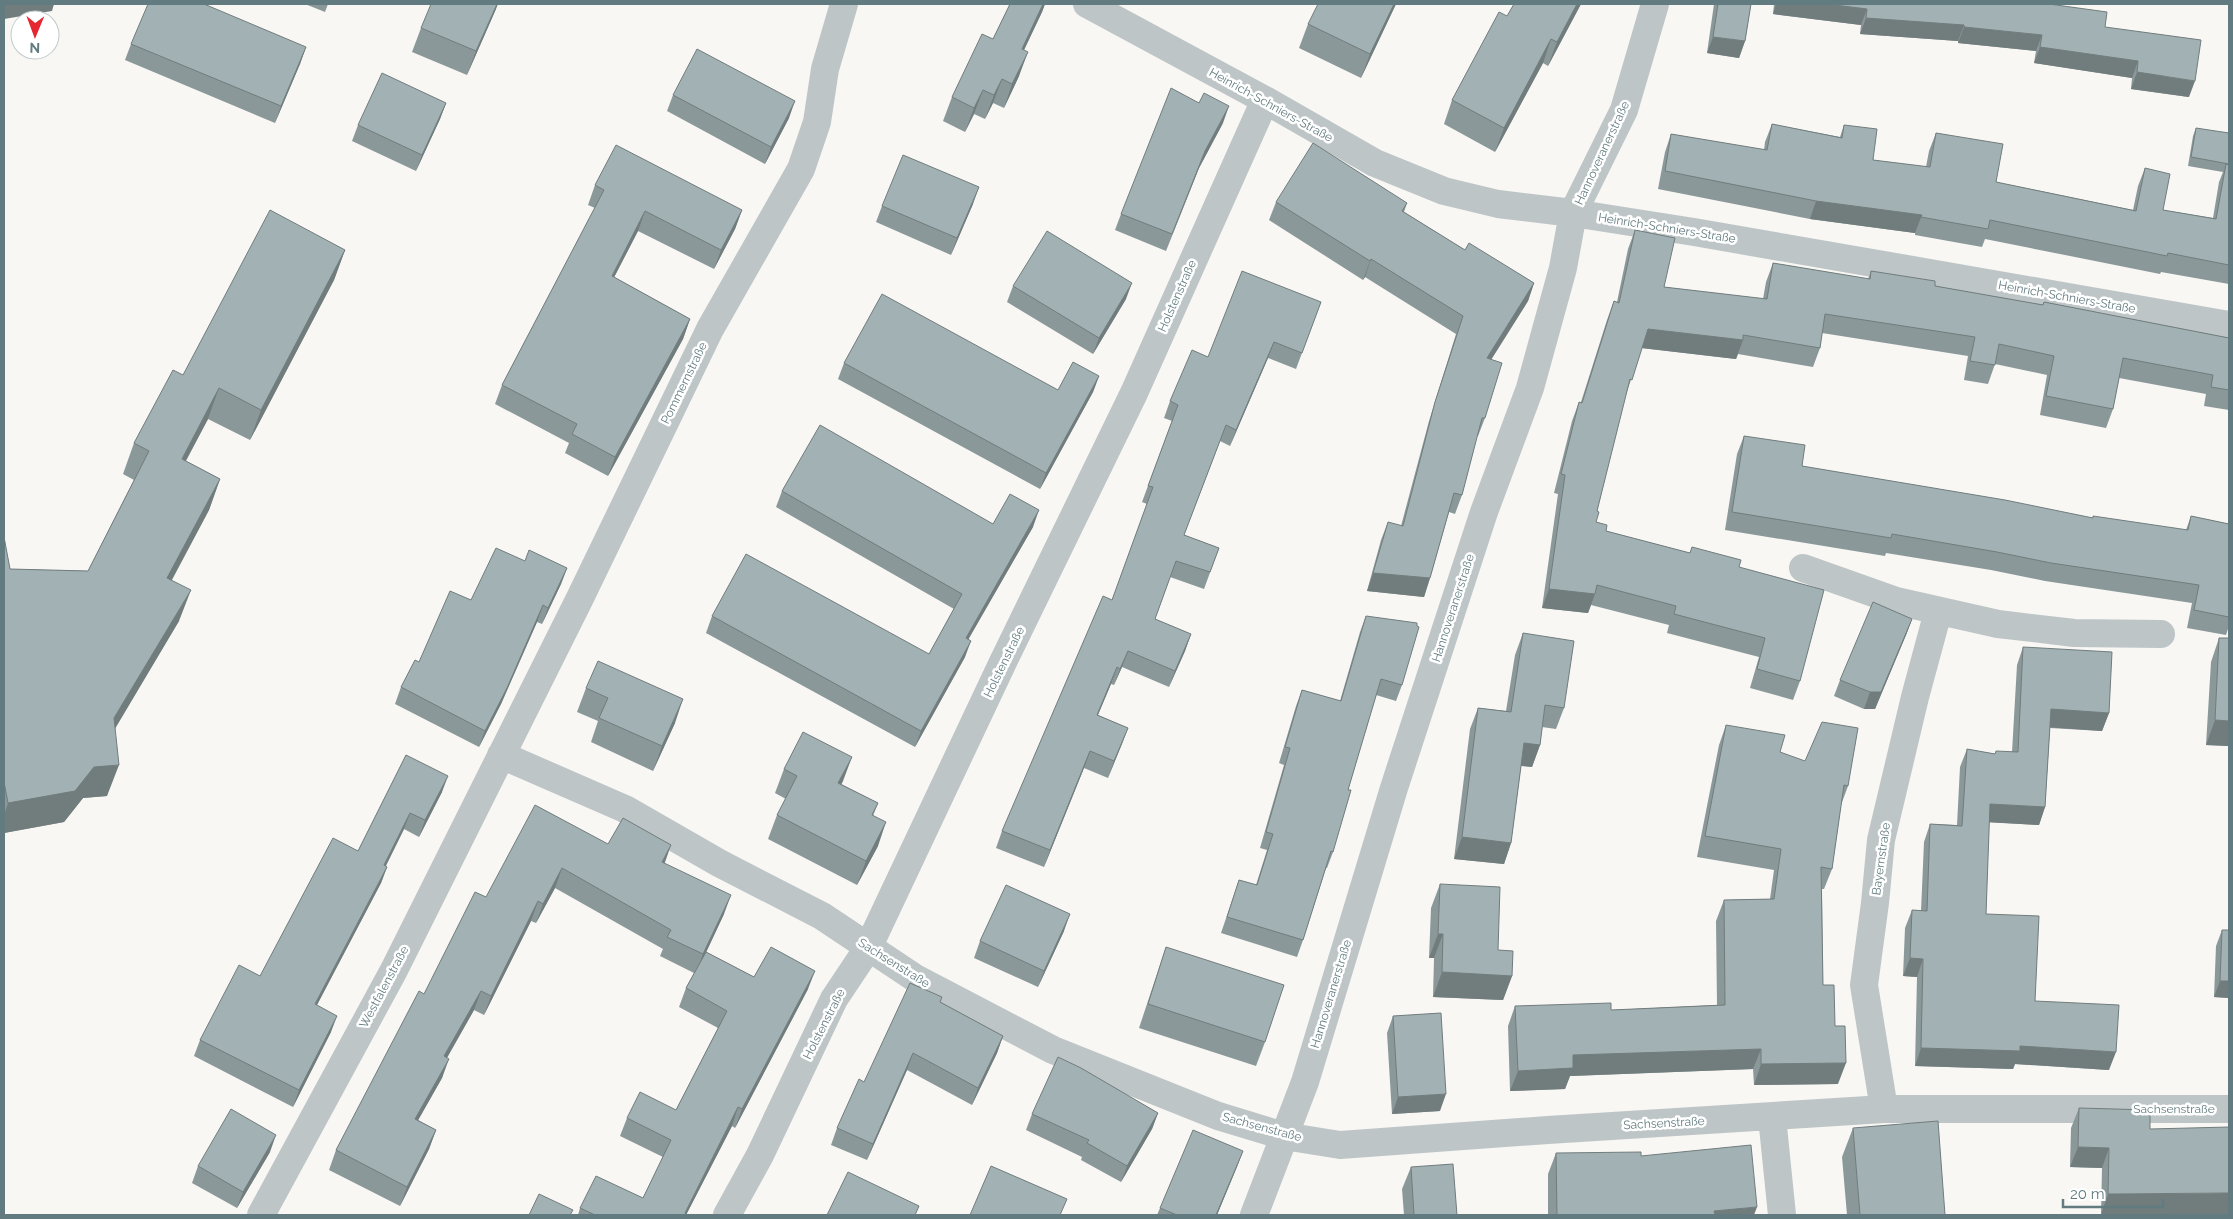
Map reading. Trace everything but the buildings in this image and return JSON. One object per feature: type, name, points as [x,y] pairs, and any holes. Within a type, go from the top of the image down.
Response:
[{"type":"street","name":"Pommernstraße","points":[[501,755],[710,329],[801,169],[817,122],[825,69],[844,4]]},
{"type":"street","name":"Heinrich-Schniers-Straße","points":[[1087,4],[1265,100],[1375,163],[1444,191],[1498,204],[1573,213],[2229,325]]},
{"type":"street","name":"Hannoveranerstraße","points":[[1254,1215],[1305,1082],[1394,788],[1484,512],[1530,388],[1563,268],[1573,213],[1624,110],[1655,4]]},
{"type":"street","name":"Holstenstraße","points":[[727,1215],[760,1155],[834,999],[868,948],[1003,662],[1134,393],[1265,100]]},
{"type":"street","points":[[1803,568],[1896,601],[1998,624],[2074,633],[2161,634]]},
{"type":"street","name":"Bayernstraße","points":[[1884,1110],[1864,985],[1881,840],[1915,697],[1938,612]]},
{"type":"street","name":"Sachsenstraße","points":[[501,755],[625,809],[719,863],[822,916],[916,978],[1052,1050],[1218,1116],[1284,1136],[1340,1145],[1548,1130],[1884,1110],[2229,1109]]},
{"type":"street","name":"Westfalenstraße","points":[[261,1215],[394,970],[501,755]]},
{"type":"street","points":[[1772,1117],[1782,1215]]}]
